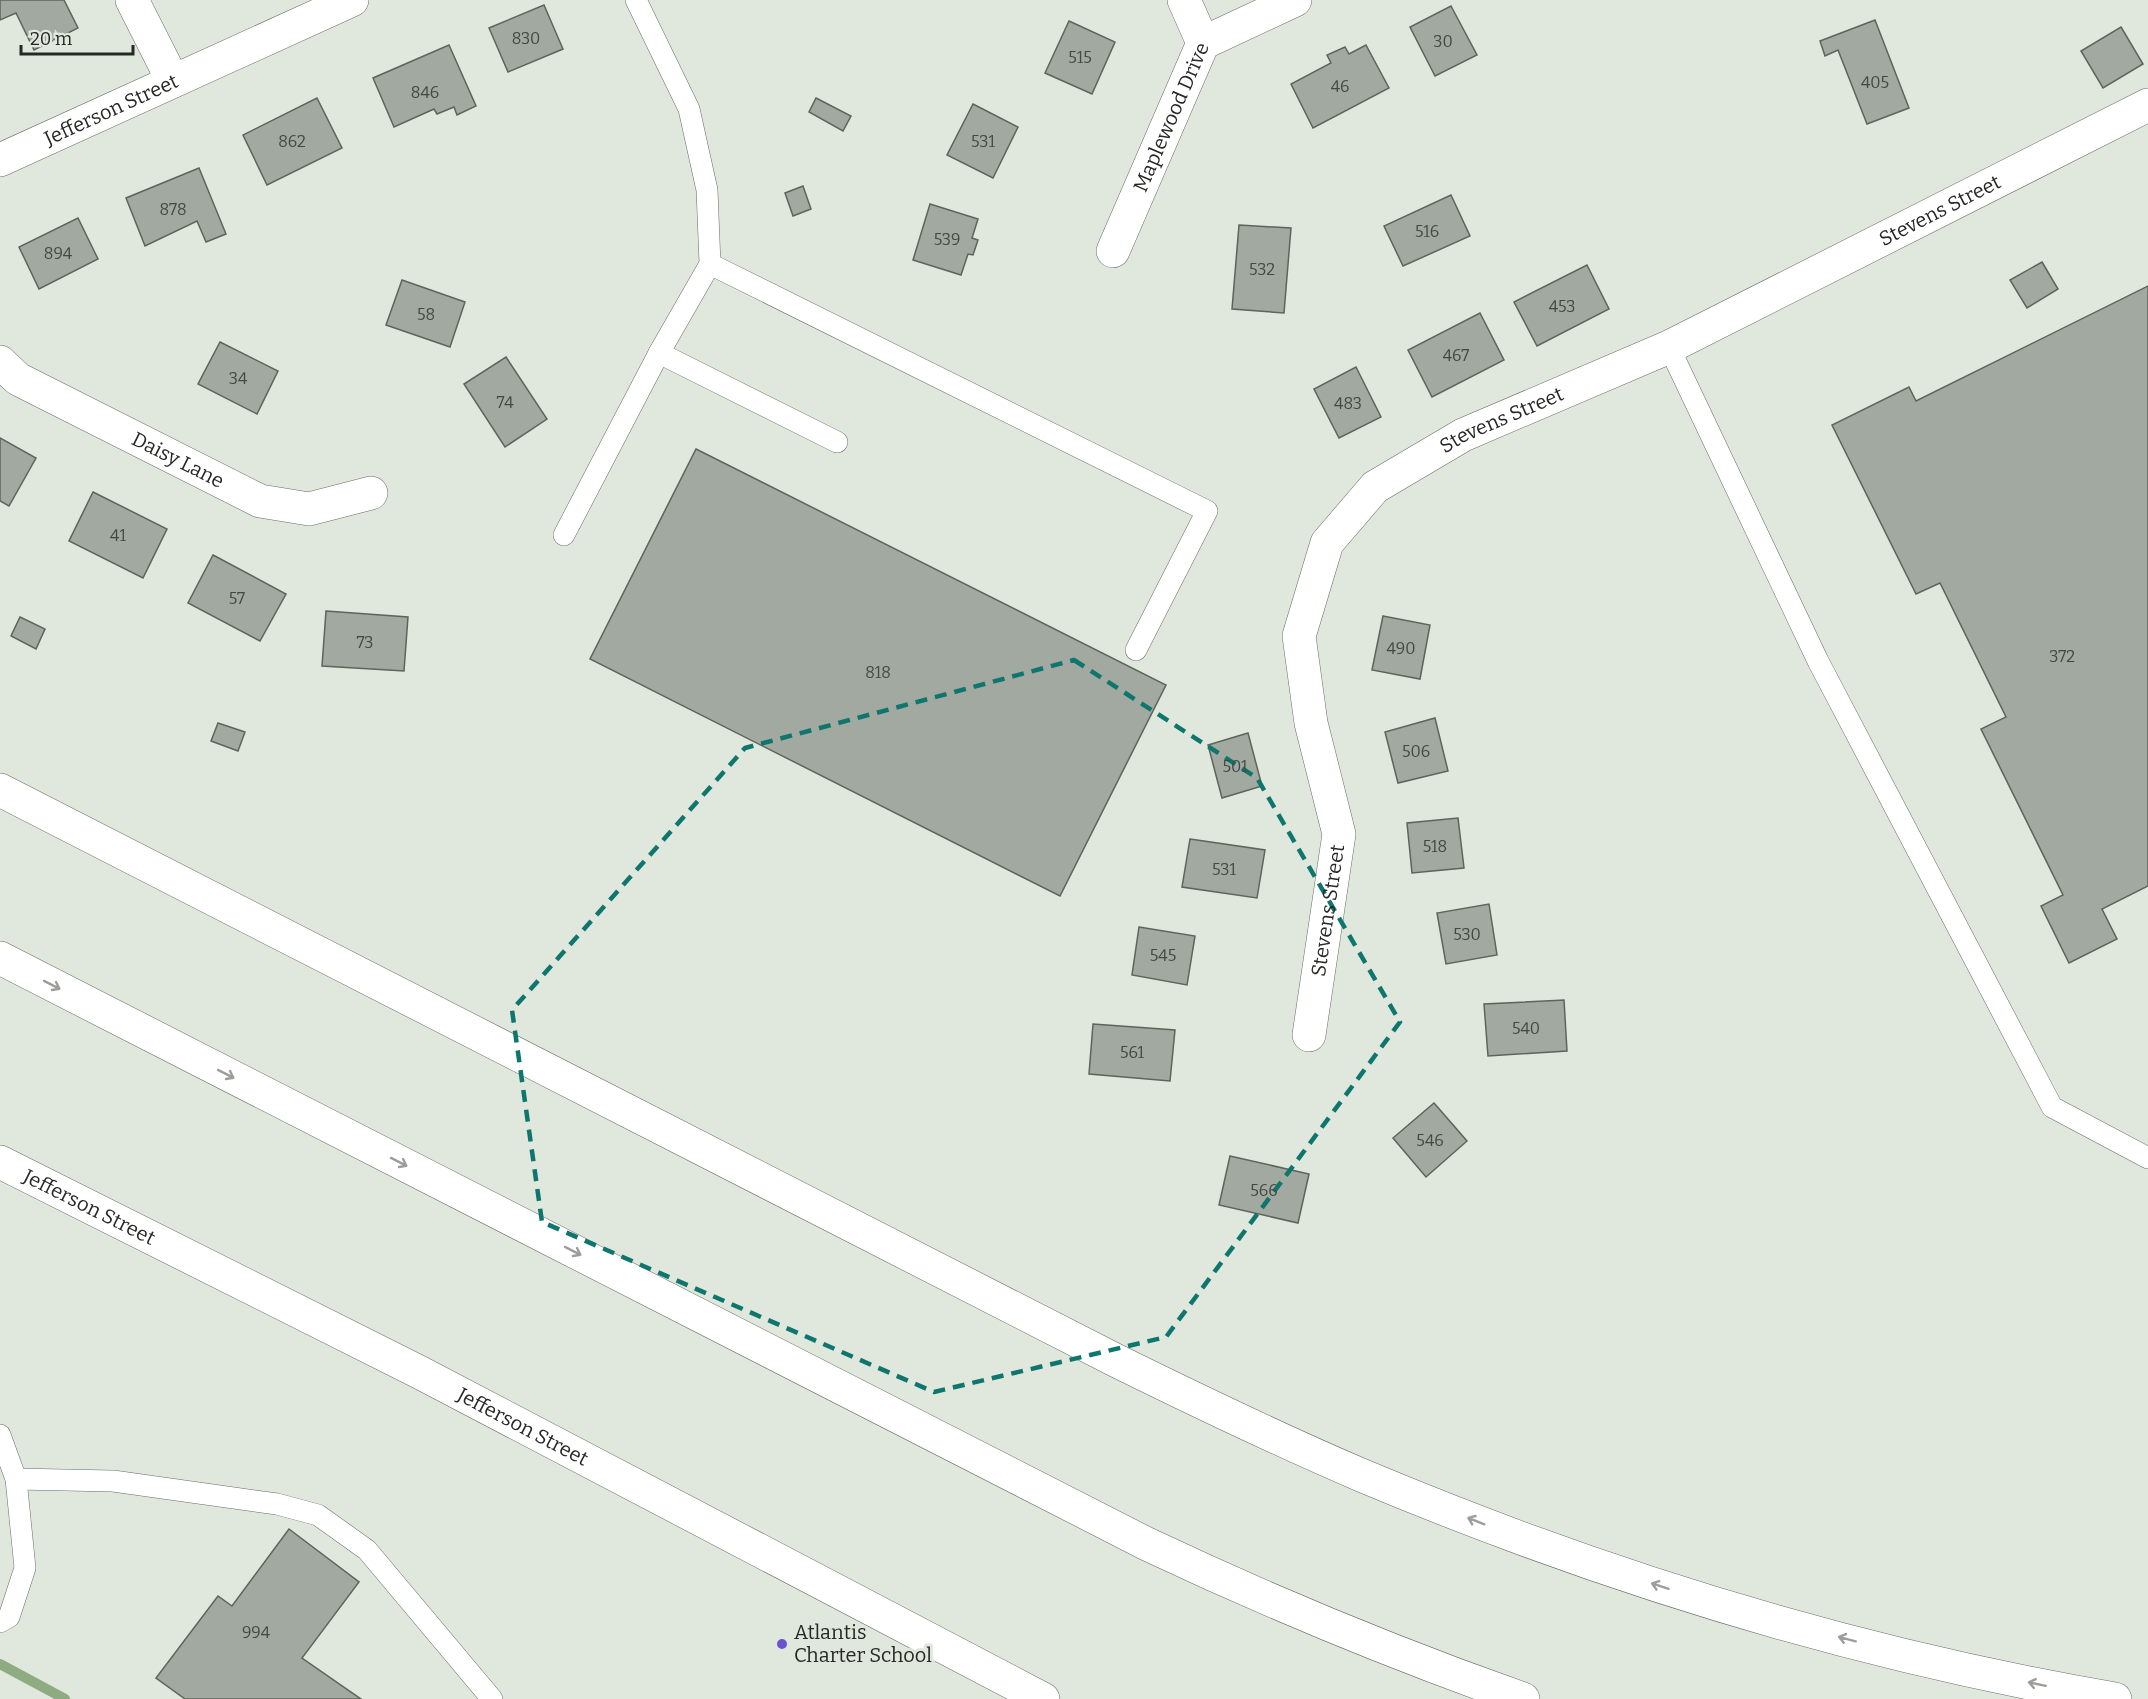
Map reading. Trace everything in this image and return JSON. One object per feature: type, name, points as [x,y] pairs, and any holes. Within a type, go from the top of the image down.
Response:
[{"type":"main road","points":[[132,0],[173,81]]},
{"type":"main road","name":"Jefferson Street","points":[[0,160],[351,0]]},
{"type":"main road","points":[[1184,0],[1203,44]]},
{"type":"main road","name":"Maplewood Drive","points":[[1113,251],[1203,44],[1295,0]]},
{"type":"main road","name":"Stevens Street","points":[[1309,1035],[1339,834],[1311,723],[1299,636],[1327,543],[1375,487],[1463,435],[1669,347],[2148,105]]},
{"type":"main road","name":"Daisy Lane","points":[[0,362],[18,379],[260,501],[309,509],[371,493]]},
{"type":"main road","points":[[0,790],[1114,1360],[1236,1419],[1359,1474],[1496,1529],[1687,1594],[1938,1663],[2115,1699]]},
{"type":"main road","points":[[0,958],[1147,1544],[1335,1628],[1523,1699]]},
{"type":"main road","name":"Jefferson Street","points":[[0,1162],[419,1372],[1043,1699]]},
{"type":"lane","points":[[564,535],[659,353],[710,264],[707,190],[689,109],[636,0]]},
{"type":"lane","points":[[710,264],[1207,511],[1136,650]]},
{"type":"lane","points":[[1669,347],[1818,661],[2052,1107],[2148,1158]]},
{"type":"lane","points":[[659,353],[837,442]]},
{"type":"lane","points":[[0,1435],[16,1479],[25,1568],[9,1617],[0,1622]]},
{"type":"lane","points":[[16,1479],[113,1481],[277,1504],[318,1515],[367,1550],[492,1699]]},
{"type":"highlighted area","points":[[1074,660],[1257,778],[1400,1022],[1166,1337],[934,1392],[542,1222],[512,1010],[745,748]]},
{"type":"building","points":[[0,0],[64,0],[78,28],[34,50],[16,13],[0,20]]},
{"type":"building","points":[[544,5],[563,49],[508,72],[489,28]]},
{"type":"building","points":[[1451,6],[1477,55],[1435,76],[1410,27]]},
{"type":"building","points":[[1875,20],[1909,108],[1867,124],[1838,50],[1825,56],[1820,41]]},
{"type":"building","points":[[1069,21],[1115,42],[1092,94],[1045,73]]},
{"type":"building","points":[[2121,27],[2143,64],[2103,88],[2081,51]]},
{"type":"building","points":[[449,45],[476,106],[457,115],[454,107],[437,114],[434,109],[394,127],[373,78]]},
{"type":"building","points":[[1366,45],[1389,88],[1313,128],[1291,84],[1331,63],[1327,55],[1345,47],[1349,54]]},
{"type":"building","points":[[317,98],[342,148],[267,185],[243,135]]},
{"type":"building","points":[[816,98],[851,116],[843,131],[809,112]]},
{"type":"building","points":[[973,104],[1018,127],[993,178],[947,155]]},
{"type":"building","points":[[199,168],[226,234],[206,242],[197,221],[145,246],[126,198]]},
{"type":"building","points":[[803,186],[811,209],[793,216],[785,193]]},
{"type":"building","points":[[1451,195],[1470,236],[1403,266],[1384,226]]},
{"type":"building","points":[[930,204],[978,219],[972,238],[978,240],[973,255],[968,254],[961,275],[913,260]]},
{"type":"building","points":[[78,218],[98,259],[39,289],[19,247]]},
{"type":"building","points":[[1239,225],[1291,228],[1284,313],[1232,309]]},
{"type":"building","points":[[2042,262],[2058,289],[2027,308],[2010,280]]},
{"type":"building","points":[[1587,265],[1609,309],[1537,346],[1514,302]]},
{"type":"building","points":[[402,280],[465,302],[450,347],[386,325]]},
{"type":"building","points":[[2148,286],[2148,886],[2102,909],[2117,939],[2069,963],[2041,906],[2063,895],[1981,729],[2006,717],[1940,583],[1916,594],[1832,425],[1909,387],[1916,401]]},
{"type":"building","points":[[1480,313],[1504,360],[1432,397],[1408,350]]},
{"type":"building","points":[[220,342],[278,371],[257,414],[198,384]]},
{"type":"building","points":[[506,357],[547,419],[505,447],[464,384]]},
{"type":"building","points":[[1356,367],[1381,417],[1339,438],[1314,389]]},
{"type":"building","points":[[0,438],[36,458],[9,506],[0,501]]},
{"type":"building","points":[[696,449],[1166,685],[1060,896],[590,659]]},
{"type":"building","points":[[93,492],[167,529],[143,578],[69,541]]},
{"type":"building","points":[[213,555],[286,594],[260,641],[188,603]]},
{"type":"building","points":[[326,611],[408,617],[404,671],[322,666]]},
{"type":"building","points":[[1383,616],[1430,625],[1420,679],[1372,670]]},
{"type":"building","points":[[20,617],[45,629],[36,649],[11,636]]},
{"type":"building","points":[[1435,718],[1448,771],[1398,783],[1385,732]]},
{"type":"building","points":[[218,723],[245,732],[238,751],[211,741]]},
{"type":"building","points":[[1248,733],[1262,786],[1222,798],[1208,745]]},
{"type":"building","points":[[1458,818],[1464,868],[1412,873],[1407,823]]},
{"type":"building","points":[[1190,839],[1265,850],[1257,898],[1182,887]]},
{"type":"building","points":[[1489,904],[1497,955],[1446,964],[1437,913]]},
{"type":"building","points":[[1139,927],[1195,936],[1187,985],[1132,975]]},
{"type":"building","points":[[1564,1000],[1567,1051],[1488,1056],[1484,1004]]},
{"type":"building","points":[[1093,1024],[1175,1030],[1170,1081],[1089,1074]]},
{"type":"building","points":[[1434,1103],[1467,1141],[1426,1177],[1393,1138]]},
{"type":"building","points":[[1230,1156],[1309,1174],[1298,1223],[1219,1205]]},
{"type":"building","points":[[289,1529],[359,1582],[302,1658],[361,1699],[185,1699],[156,1678],[218,1596],[232,1606]]},
{"type":"waterway","points":[[0,1664],[65,1699]]},
{"type":"place","name":"Atlantis Charter School","points":[[782,1644]]}]
